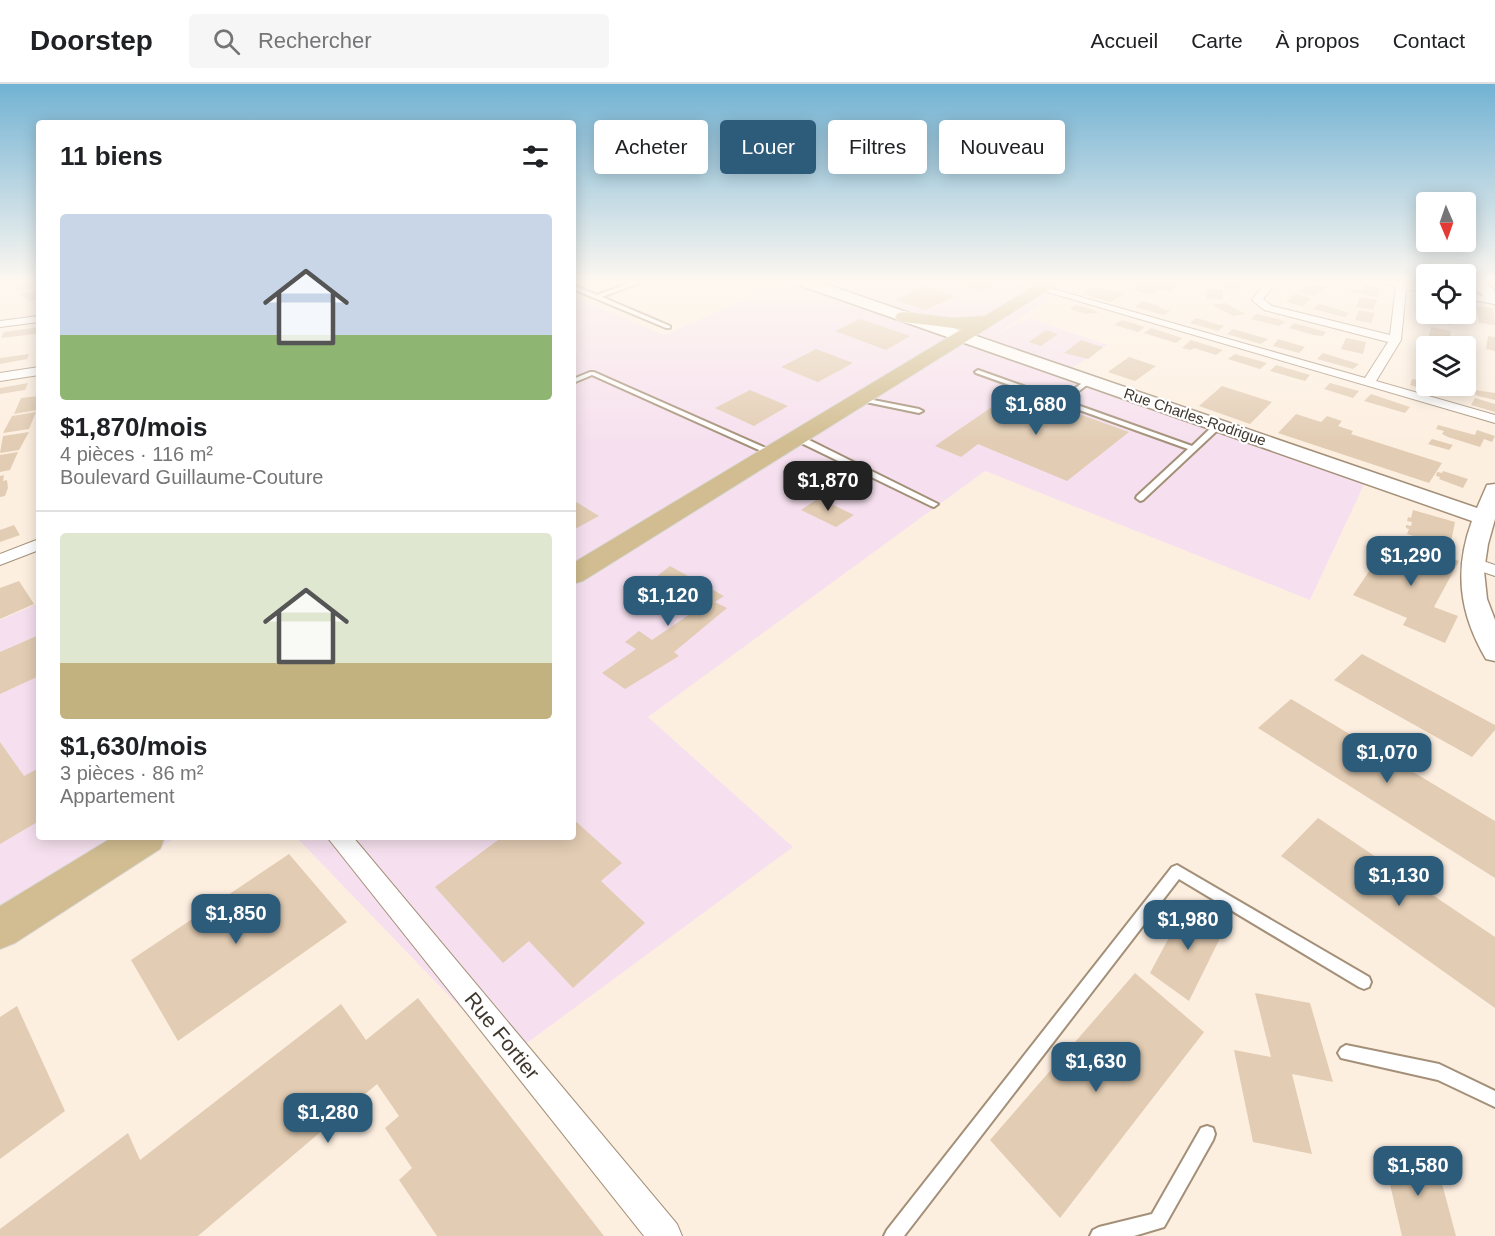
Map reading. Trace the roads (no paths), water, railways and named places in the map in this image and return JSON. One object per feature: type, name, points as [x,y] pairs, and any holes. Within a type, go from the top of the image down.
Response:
[{"type":"main road","points":[[930,336],[937,341],[938,352]]},
{"type":"main road","points":[[576,572],[966,336]]},
{"type":"main road","points":[[0,929],[141,840]]},
{"type":"street","name":"Rue Charles-Rodrigue","points":[[956,336],[1484,518]]},
{"type":"street","points":[[1216,336],[1495,419]]},
{"type":"street","points":[[1378,336],[1395,340]]},
{"type":"street","points":[[1369,382],[1395,336]]},
{"type":"street","points":[[0,377],[36,371]]},
{"type":"street","points":[[1495,491],[1471,562],[1474,598],[1495,652]]},
{"type":"street","points":[[0,560],[36,545]]},
{"type":"street","points":[[1471,562],[1495,571]]},
{"type":"street","name":"Rue Fortier","points":[[341,840],[665,1236]]},
{"type":"lane","points":[[978,372],[1194,449]]},
{"type":"lane","points":[[576,380],[592,373],[773,453]]},
{"type":"lane","points":[[1062,401],[1090,381]]},
{"type":"lane","points":[[861,399],[919,411]]},
{"type":"lane","points":[[1140,498],[1219,425]]},
{"type":"lane","points":[[798,438],[934,504]]},
{"type":"lane","points":[[894,1236],[1177,871],[1365,982]]},
{"type":"lane","points":[[1346,1053],[1439,1072],[1495,1099]]},
{"type":"lane","points":[[1098,1236],[1158,1221],[1207,1134]]}]
